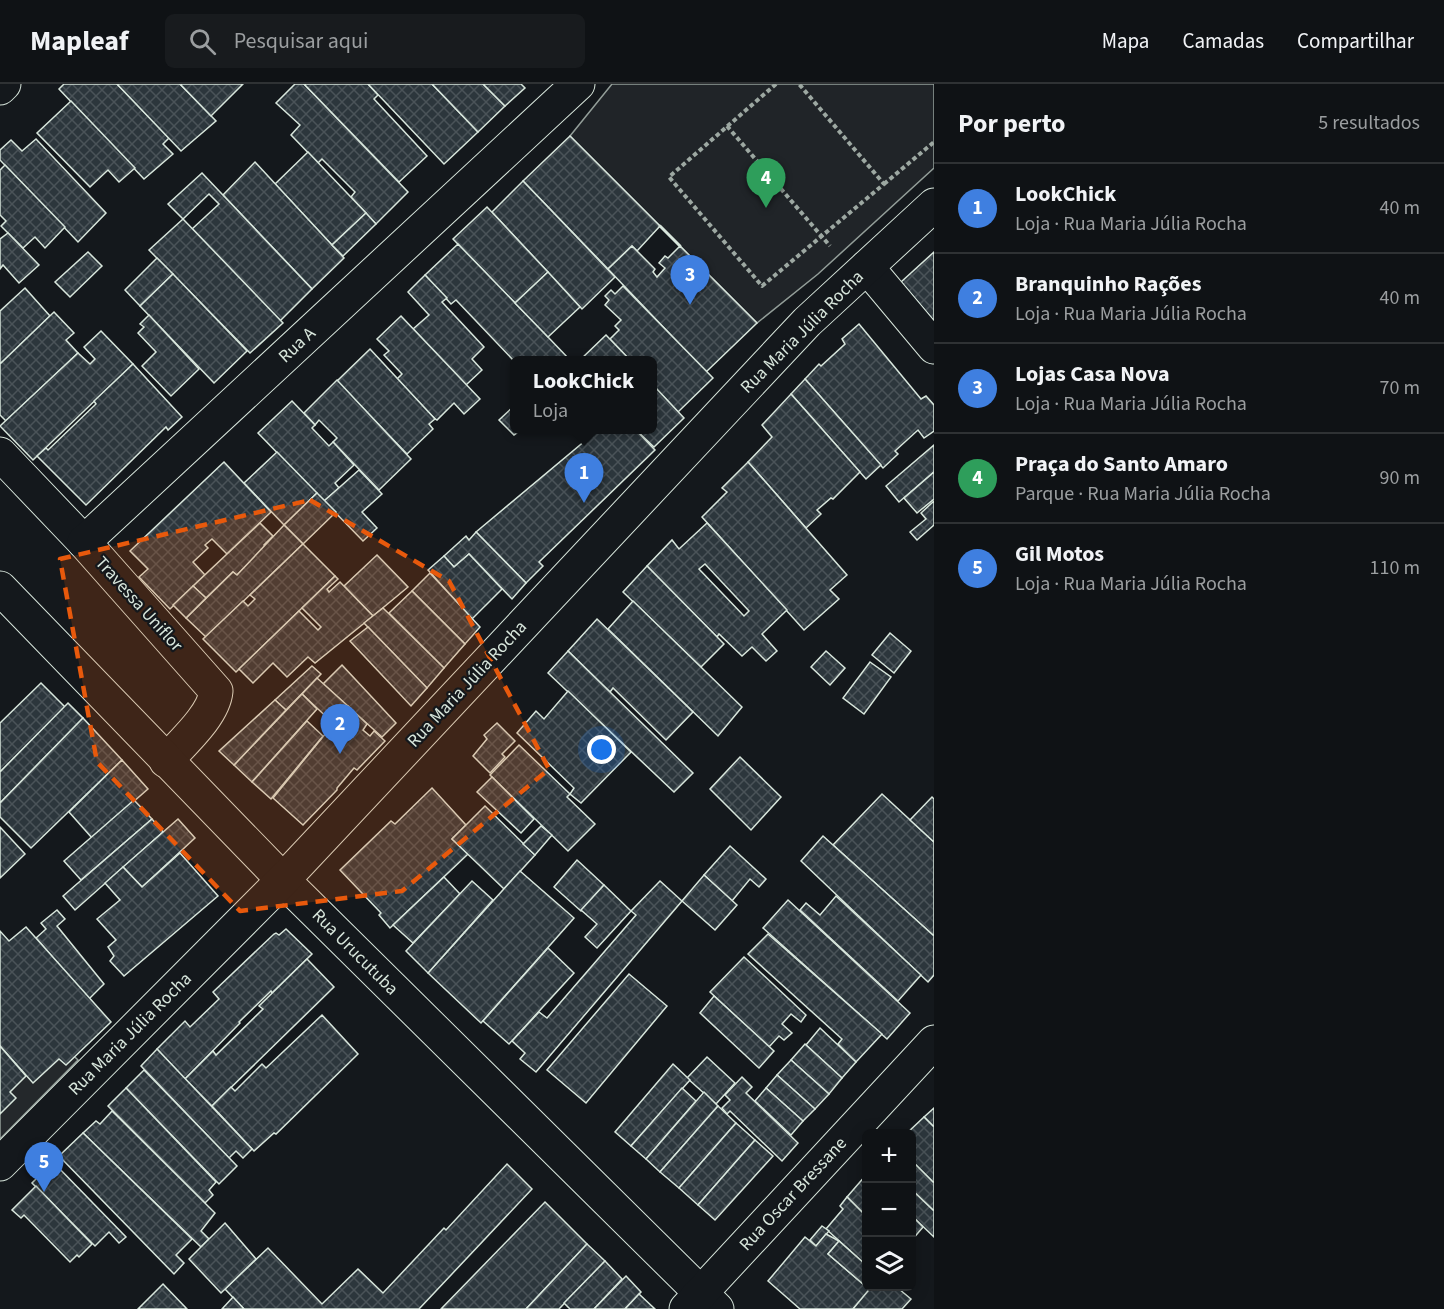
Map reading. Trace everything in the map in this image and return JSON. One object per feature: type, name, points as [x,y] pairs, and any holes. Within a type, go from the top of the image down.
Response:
[{"type":"street","points":[[0,88],[4,84]]},
{"type":"street","name":"Rua A","points":[[84,542],[578,84]]},
{"type":"street","name":"Rua Maria Júlia Rocha","points":[[0,1164],[283,880],[807,322],[934,205]]},
{"type":"street","points":[[861,272],[934,347]]},
{"type":"street","name":"Travessa Uniflor","points":[[0,454],[84,542],[216,691],[212,708],[166,761]]},
{"type":"street","name":"Rua Urucutuba","points":[[0,588],[166,761],[701,1304]]},
{"type":"street","name":"Rua Oscar Bressane","points":[[701,1304],[934,1042]]},
{"type":"path","points":[[776,84],[669,177],[762,286],[934,142]]},
{"type":"path","points":[[799,84],[884,184]]},
{"type":"path","points":[[727,126],[822,236],[861,272]]},
{"type":"highlighted area","points":[[310,500],[449,581],[549,769],[402,891],[240,911],[97,762],[60,559]]},
{"type":"shaded area","points":[[612,84],[934,84],[934,168],[818,274],[757,323],[570,136]]},
{"type":"shaded area","points":[[48,1031],[78,1060],[0,1139],[0,1078]]},
{"type":"building","points":[[64,84],[117,84],[169,138],[163,144],[173,154],[144,179],[59,89]]},
{"type":"building","points":[[117,84],[180,84],[216,121],[181,151]]},
{"type":"building","points":[[180,84],[243,84],[211,116]]},
{"type":"building","points":[[295,84],[304,84],[408,192],[376,224],[351,197],[355,192],[322,159],[318,163],[291,135],[300,125],[276,103]]},
{"type":"building","points":[[304,84],[368,84],[378,95],[374,99],[427,156],[399,182]]},
{"type":"building","points":[[368,84],[432,84],[478,132],[444,164]]},
{"type":"building","points":[[432,84],[483,84],[505,106],[478,132]]},
{"type":"building","points":[[483,84],[521,84],[525,88],[505,106]]},
{"type":"building","points":[[71,101],[135,168],[119,182],[108,170],[90,187],[37,133]]},
{"type":"building","points":[[570,136],[660,226],[637,251],[632,246],[608,269],[523,181]]},
{"type":"building","points":[[36,139],[106,213],[78,242],[0,160],[0,150],[11,140],[22,151]]},
{"type":"building","points":[[308,152],[366,213],[332,245],[275,184]]},
{"type":"building","points":[[255,162],[344,258],[312,289],[223,195]]},
{"type":"building","points":[[5,165],[65,227],[45,248],[35,237],[23,248],[1,226],[6,221],[0,215],[0,170]]},
{"type":"building","points":[[202,173],[312,289],[280,321],[192,229],[219,204],[209,194],[183,219],[168,204]]},
{"type":"building","points":[[523,181],[615,277],[582,309],[492,212]]},
{"type":"building","points":[[487,207],[548,272],[515,303],[453,239]]},
{"type":"building","points":[[366,213],[376,224],[343,256],[332,245]]},
{"type":"building","points":[[183,219],[283,323],[250,353],[149,250]]},
{"type":"building","points":[[8,233],[39,265],[19,283],[3,265],[0,269],[0,239]]},
{"type":"building","points":[[458,244],[566,356],[510,357],[456,300],[451,304],[425,275]]},
{"type":"building","points":[[632,246],[655,269],[653,272],[657,277],[665,268],[659,263],[680,246],[757,323],[706,372],[608,269]]},
{"type":"building","points":[[88,252],[102,266],[70,297],[55,282]]},
{"type":"building","points":[[934,252],[934,321],[901,282]]},
{"type":"building","points":[[157,258],[173,274],[140,306],[125,290]]},
{"type":"building","points":[[548,272],[580,307],[548,337],[515,303]]},
{"type":"building","points":[[173,274],[247,351],[214,383],[140,306]]},
{"type":"building","points":[[425,275],[447,298],[442,302],[484,347],[472,359],[482,370],[466,385],[413,329],[429,315],[408,292]]},
{"type":"building","points":[[623,286],[713,378],[678,412],[657,389],[657,356],[626,356],[610,339],[619,330],[615,326],[621,320],[605,305],[609,300],[605,296],[611,290],[615,294]]},
{"type":"building","points":[[25,288],[50,316],[0,364],[0,311]]},
{"type":"building","points":[[54,312],[74,333],[66,340],[78,353],[6,421],[0,415],[0,364]]},
{"type":"building","points":[[149,315],[199,369],[171,396],[142,366],[156,352],[138,333],[144,327],[140,324]]},
{"type":"building","points":[[401,316],[480,399],[464,414],[454,403],[437,420],[435,419],[397,379],[402,374],[384,355],[389,351],[377,339]]},
{"type":"building","points":[[859,324],[921,399],[926,396],[934,405],[934,431],[924,438],[918,430],[895,451],[898,454],[883,468],[805,379],[819,364],[821,366],[845,344],[842,339]]},
{"type":"building","points":[[101,331],[133,364],[33,460],[0,426],[78,353],[90,364],[95,359],[84,347]]},
{"type":"building","points":[[606,335],[626,356],[584,356]]},
{"type":"building","points":[[370,349],[435,419],[429,424],[433,429],[407,454],[337,381]]},
{"type":"building","points":[[133,364],[182,417],[168,430],[166,427],[86,505],[37,456],[46,448],[48,450],[96,404],[94,401]]},
{"type":"building","points":[[805,379],[881,465],[866,479],[791,394]]},
{"type":"building","points":[[337,380],[411,459],[379,490],[333,442],[337,438],[319,420],[315,425],[304,413]]},
{"type":"building","points":[[657,389],[684,418],[654,447],[640,434],[657,434]]},
{"type":"building","points":[[791,394],[860,472],[833,499],[831,498],[817,510],[821,514],[806,528],[748,462],[772,437],[762,425]]},
{"type":"building","points":[[292,401],[315,425],[312,428],[329,446],[333,442],[354,465],[335,483],[339,488],[324,501],[258,433]]},
{"type":"building","points":[[510,410],[510,431],[499,420]]},
{"type":"building","points":[[593,434],[640,434],[655,450],[539,562],[543,566],[526,583],[476,532]]},
{"type":"building","points":[[934,445],[934,472],[899,502],[886,486]]},
{"type":"building","points":[[277,452],[317,493],[284,525],[244,483]]},
{"type":"building","points":[[224,462],[271,512],[227,554],[212,539],[205,545],[208,548],[193,562],[205,575],[170,609],[139,577],[148,569],[130,551]]},
{"type":"building","points":[[748,462],[847,575],[830,590],[839,599],[804,630],[702,517],[727,492],[722,488]]},
{"type":"building","points":[[359,470],[382,494],[362,512],[377,528],[363,541],[324,501]]},
{"type":"building","points":[[934,472],[934,499],[917,513],[904,498]]},
{"type":"building","points":[[317,493],[336,512],[303,544],[284,525]]},
{"type":"building","points":[[934,501],[934,525],[917,540],[910,532],[926,519],[921,513]]},
{"type":"building","points":[[260,523],[273,536],[237,575],[233,572],[206,598],[193,586]]},
{"type":"building","points":[[707,523],[787,610],[762,634],[777,651],[766,661],[752,647],[742,656],[719,634],[717,637],[647,566],[672,540],[679,549]],"holes":[[[705,564],[749,611],[744,616],[699,569]]]},
{"type":"building","points":[[284,525],[303,544],[206,637],[186,618],[233,572],[237,575]]},
{"type":"building","points":[[476,532],[526,583],[512,599],[469,554],[454,567],[444,556],[466,536],[469,540]]},
{"type":"building","points":[[303,544],[335,576],[236,672],[203,639],[243,601],[248,606],[255,599],[250,595]]},
{"type":"building","points":[[469,554],[502,589],[472,619],[428,570],[444,556],[454,567]]},
{"type":"building","points":[[377,555],[408,587],[373,616],[344,586]]},
{"type":"building","points":[[647,566],[724,644],[701,667],[623,592]]},
{"type":"building","points":[[430,573],[480,627],[465,644],[412,591]]},
{"type":"building","points":[[335,576],[338,579],[327,589],[329,592],[340,582],[373,616],[315,663],[308,657],[287,677],[273,663],[253,683],[239,669],[299,611],[318,630],[321,627],[302,608]]},
{"type":"building","points":[[193,586],[206,598],[186,618],[173,605]]},
{"type":"building","points":[[412,591],[465,644],[444,668],[389,613]]},
{"type":"building","points":[[633,601],[742,707],[718,736],[608,629]]},
{"type":"building","points":[[383,608],[444,668],[427,688],[364,623]]},
{"type":"building","points":[[597,619],[693,712],[666,740],[613,688],[610,692],[568,651]]},
{"type":"building","points":[[368,627],[427,688],[411,706],[350,641]]},
{"type":"building","points":[[890,633],[911,651],[894,673],[872,655]]},
{"type":"building","points":[[568,651],[693,773],[674,792],[548,673]]},
{"type":"building","points":[[826,651],[845,668],[830,685],[811,667]]},
{"type":"building","points":[[870,662],[891,677],[864,714],[843,698]]},
{"type":"building","points":[[342,665],[396,723],[382,737],[323,684]]},
{"type":"building","points":[[312,666],[321,674],[286,710],[275,700]]},
{"type":"building","points":[[317,678],[348,706],[334,724],[302,694]]},
{"type":"building","points":[[41,683],[65,707],[0,772],[0,723]]},
{"type":"building","points":[[568,691],[631,752],[581,803],[570,794],[574,788],[517,733],[536,711],[544,719]]},
{"type":"building","points":[[302,694],[317,709],[252,782],[234,765]]},
{"type":"building","points":[[275,700],[286,710],[234,765],[219,751]]},
{"type":"building","points":[[68,703],[83,718],[0,803],[0,772]]},
{"type":"building","points":[[348,706],[367,724],[363,730],[370,736],[374,731],[385,741],[357,770],[354,768],[337,790],[303,825],[273,798]]},
{"type":"building","points":[[83,718],[122,760],[31,848],[0,817],[0,803]]},
{"type":"building","points":[[307,721],[323,736],[271,799],[252,782]]},
{"type":"building","points":[[497,723],[515,741],[502,754],[505,757],[490,773],[473,756],[487,739],[484,735]]},
{"type":"building","points":[[519,745],[570,794],[567,797],[595,824],[568,851],[490,775]]},
{"type":"building","points":[[740,757],[781,797],[751,830],[710,789]]},
{"type":"building","points":[[122,760],[148,789],[92,838],[69,812]]},
{"type":"building","points":[[492,777],[534,819],[521,833],[477,792]]},
{"type":"building","points":[[432,788],[466,825],[452,839],[468,854],[390,928],[379,915],[381,913],[340,870],[391,821],[395,824]]},
{"type":"building","points":[[882,794],[934,842],[934,936],[833,845]]},
{"type":"building","points":[[932,797],[934,799],[934,842],[910,820]]},
{"type":"building","points":[[134,800],[152,819],[81,880],[64,861]]},
{"type":"building","points":[[485,806],[535,855],[504,889],[452,839]]},
{"type":"building","points":[[152,819],[163,832],[75,910],[63,896]]},
{"type":"building","points":[[178,819],[195,838],[142,887],[123,867]]},
{"type":"building","points":[[541,826],[552,835],[535,855],[523,844]]},
{"type":"building","points":[[0,827],[25,854],[0,878]]},
{"type":"building","points":[[823,836],[934,936],[934,975],[928,982],[801,861]]},
{"type":"building","points":[[730,846],[766,879],[759,887],[750,879],[732,901],[704,875]]},
{"type":"building","points":[[180,853],[218,896],[124,976],[110,961],[114,956],[108,947],[116,940],[97,919],[120,900],[105,883],[123,867],[142,887]]},
{"type":"building","points":[[577,860],[604,885],[581,911],[554,887]]},
{"type":"building","points":[[520,871],[574,918],[481,1023],[428,973]]},
{"type":"building","points":[[704,875],[737,905],[715,930],[682,901]]},
{"type":"building","points":[[444,877],[460,894],[413,943],[393,925]]},
{"type":"building","points":[[472,881],[493,900],[428,973],[406,951]]},
{"type":"building","points":[[660,881],[682,901],[536,1072],[520,1059],[525,1053],[512,1041],[539,1012],[547,1018],[636,915],[631,911]]},
{"type":"building","points":[[604,885],[631,911],[597,948],[585,937],[597,924],[581,910]]},
{"type":"building","points":[[836,896],[921,975],[898,1001],[800,910],[806,903],[820,915]]},
{"type":"building","points":[[788,900],[910,1013],[887,1039],[763,928]]},
{"type":"building","points":[[57,910],[65,919],[57,926],[104,984],[89,999],[36,938],[46,929],[41,923]]},
{"type":"building","points":[[26,927],[111,1022],[66,1065],[59,1059],[33,1083],[0,1046],[0,931],[9,941]]},
{"type":"building","points":[[286,929],[312,954],[239,1022],[185,1079],[157,1049],[185,1021],[190,1027],[219,999],[213,992],[274,934],[279,935]]},
{"type":"building","points":[[768,934],[882,1034],[856,1062],[838,1044],[842,1039],[748,954]]},
{"type":"building","points":[[548,948],[574,973],[509,1044],[483,1021]]},
{"type":"building","points":[[744,957],[806,1015],[801,1022],[791,1014],[782,1024],[792,1033],[784,1040],[779,1036],[769,1047],[710,992]]},
{"type":"building","points":[[307,959],[334,987],[212,1106],[185,1079],[213,1051],[216,1055],[263,1009],[259,1006]]},
{"type":"building","points":[[629,974],[667,1006],[586,1103],[547,1070]]},
{"type":"building","points":[[714,996],[774,1051],[759,1068],[700,1013]]},
{"type":"building","points":[[322,1015],[358,1054],[276,1134],[274,1133],[254,1151],[212,1106],[231,1087],[235,1091],[262,1064],[266,1068]]},
{"type":"building","points":[[820,1028],[856,1062],[842,1078],[806,1045]]},
{"type":"building","points":[[805,1044],[842,1078],[829,1094],[791,1060]]},
{"type":"building","points":[[0,1046],[26,1076],[10,1092],[16,1098],[0,1114]]},
{"type":"building","points":[[157,1049],[252,1149],[243,1158],[236,1151],[229,1158],[141,1066]]},
{"type":"building","points":[[707,1057],[735,1083],[716,1104],[687,1078]]},
{"type":"building","points":[[791,1060],[829,1094],[815,1109],[777,1075]]},
{"type":"building","points":[[673,1064],[690,1080],[631,1146],[615,1132]]},
{"type":"building","points":[[144,1070],[237,1166],[219,1184],[126,1088]]},
{"type":"building","points":[[777,1075],[815,1109],[803,1121],[766,1088]]},
{"type":"building","points":[[742,1077],[752,1087],[746,1093],[798,1143],[782,1161],[730,1111],[727,1114],[722,1108],[730,1100],[725,1095]]},
{"type":"building","points":[[126,1088],[216,1182],[209,1190],[213,1195],[205,1203],[108,1106]]},
{"type":"building","points":[[682,1088],[696,1101],[646,1159],[631,1146]]},
{"type":"building","points":[[766,1088],[803,1121],[791,1135],[755,1101]]},
{"type":"building","points":[[704,1092],[718,1106],[660,1172],[646,1159]]},
{"type":"building","points":[[718,1106],[736,1123],[679,1188],[660,1172]]},
{"type":"building","points":[[934,1108],[934,1127],[924,1117]]},
{"type":"building","points":[[112,1111],[215,1213],[201,1231],[209,1239],[201,1247],[83,1133],[96,1121],[100,1124]]},
{"type":"building","points":[[924,1117],[934,1127],[934,1183],[916,1165],[916,1129],[911,1129]]},
{"type":"building","points":[[736,1123],[755,1140],[698,1205],[679,1188]]},
{"type":"building","points":[[83,1133],[192,1239],[176,1255],[184,1263],[174,1274],[59,1156]]},
{"type":"building","points":[[755,1140],[773,1156],[715,1220],[698,1205]]},
{"type":"building","points":[[53,1162],[126,1237],[119,1243],[109,1232],[95,1246],[32,1183]]},
{"type":"building","points":[[507,1164],[532,1189],[419,1309],[244,1309],[225,1289],[268,1248],[322,1304],[358,1269],[383,1293]]},
{"type":"building","points":[[916,1165],[934,1183],[934,1211],[916,1194]]},
{"type":"building","points":[[862,1180],[862,1212],[847,1197]]},
{"type":"building","points":[[36,1186],[92,1244],[79,1257],[77,1255],[70,1262],[24,1215],[21,1218],[12,1210]]},
{"type":"building","points":[[916,1194],[934,1211],[934,1237],[916,1220]]},
{"type":"building","points":[[847,1197],[862,1212],[862,1261],[826,1229],[843,1209],[840,1206]]},
{"type":"building","points":[[545,1202],[587,1244],[526,1309],[441,1309]]},
{"type":"building","points":[[916,1220],[923,1227],[916,1235]]},
{"type":"building","points":[[225,1223],[256,1259],[221,1293],[189,1259]]},
{"type":"building","points":[[822,1226],[829,1231],[816,1246],[810,1240]]},
{"type":"building","points":[[826,1234],[839,1241],[828,1254],[862,1283],[862,1291],[869,1291],[853,1309],[800,1309],[768,1281],[805,1237],[816,1246]]},
{"type":"building","points":[[839,1241],[862,1261],[862,1283],[828,1254]]},
{"type":"building","points":[[587,1244],[605,1261],[559,1309],[526,1309]]},
{"type":"building","points":[[605,1261],[622,1279],[594,1309],[570,1309],[564,1303]]},
{"type":"building","points":[[626,1276],[641,1292],[625,1309],[594,1309]]},
{"type":"building","points":[[163,1284],[187,1309],[138,1309]]},
{"type":"building","points":[[868,1291],[901,1291],[911,1299],[902,1309],[853,1309]]},
{"type":"building","points":[[639,1294],[655,1309],[625,1309]]},
{"type":"building","points":[[233,1297],[244,1309],[222,1309]]},
{"type":"wall","points":[[660,226],[680,246]]},
{"type":"place","name":"Praça do Santo Amaro","points":[[766,208]]},
{"type":"place","name":"Lojas Casa Nova","points":[[690,305]]},
{"type":"place","name":"LookChick","points":[[584,503]]},
{"type":"place","name":"Branquinho Rações","points":[[340,754]]},
{"type":"place","name":"Gil Motos","points":[[44,1192]]}]
